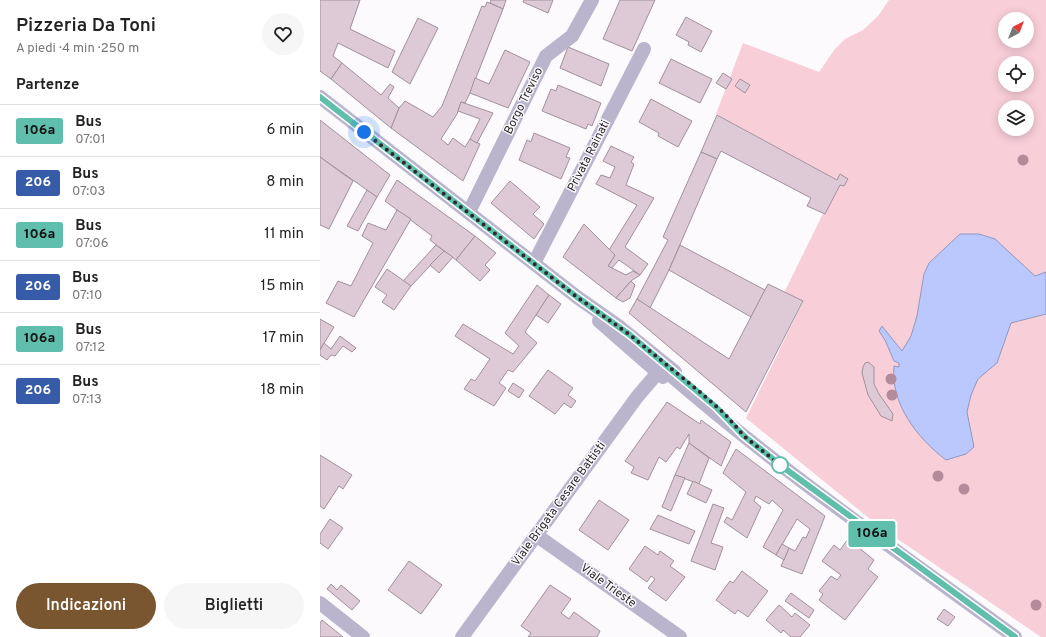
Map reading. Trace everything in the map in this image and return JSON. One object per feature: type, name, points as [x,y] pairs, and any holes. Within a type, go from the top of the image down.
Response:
[{"type":"street","name":"Borgo Treviso","points":[[468,212],[546,56],[572,36],[592,0]]},
{"type":"street","name":"Privata Rainati","points":[[534,263],[644,49]]},
{"type":"street","points":[[320,97],[577,297],[617,325],[720,410],[744,436]]},
{"type":"street","points":[[577,297],[603,325],[657,372],[719,421],[744,436],[823,498],[1015,637]]},
{"type":"street","points":[[645,348],[647,356],[657,366],[657,372]]},
{"type":"street","name":"Viale Brigata Cesare Battisti","points":[[462,637],[637,397],[657,372]]},
{"type":"street","name":"Viale Trieste","points":[[536,535],[680,637]]},
{"type":"street","points":[[320,603],[363,637]]},
{"type":"shaded area","points":[[889,0],[1046,0],[1046,637],[1041,637],[880,527],[746,418],[803,302],[784,293],[839,181],[716,114],[743,43],[819,72],[835,49],[845,39],[863,30],[878,16]]},
{"type":"water","points":[[960,234],[979,234],[995,239],[1035,276],[1046,272],[1046,314],[1011,323],[997,363],[978,379],[971,395],[967,412],[974,447],[966,454],[946,460],[925,441],[908,419],[901,406],[896,393],[894,380],[894,366],[899,367],[899,363],[894,361],[885,340],[879,331],[882,326],[902,351],[911,336],[917,316],[924,274],[929,263]]},
{"type":"building","points":[[320,0],[360,0],[350,29],[395,51],[388,68],[338,43],[333,56],[342,63],[331,79],[320,71]]},
{"type":"building","points":[[491,0],[506,0],[503,9],[490,3]]},
{"type":"building","points":[[524,0],[553,0],[548,13],[523,2]]},
{"type":"building","points":[[620,0],[655,0],[632,51],[603,39]]},
{"type":"building","points":[[487,2],[503,9],[470,93],[465,103],[461,102],[457,114],[441,139],[448,145],[453,138],[465,147],[470,139],[480,144],[463,181],[391,128],[399,108],[405,101],[433,117],[442,106],[482,6],[485,7]]},
{"type":"building","points":[[686,17],[712,31],[701,52],[688,45],[689,42],[676,35]]},
{"type":"building","points":[[418,18],[438,28],[410,84],[392,72]]},
{"type":"building","points":[[568,47],[609,64],[601,86],[560,68]]},
{"type":"building","points":[[505,50],[530,62],[508,108],[470,93],[475,78],[489,84]]},
{"type":"building","points":[[671,59],[712,79],[700,103],[659,83]]},
{"type":"building","points":[[342,63],[381,95],[390,84],[394,87],[388,98],[399,108],[391,128],[331,79]]},
{"type":"building","points":[[723,73],[732,79],[726,89],[716,83]]},
{"type":"building","points":[[740,79],[750,85],[745,93],[735,86]]},
{"type":"building","points":[[558,85],[601,103],[592,126],[588,124],[586,129],[542,111],[551,89],[556,91]]},
{"type":"building","points":[[651,99],[692,121],[678,147],[658,136],[659,133],[639,122]]},
{"type":"building","points":[[461,102],[493,113],[477,143],[470,139],[480,119],[458,111]]},
{"type":"building","points":[[717,115],[837,180],[840,174],[848,179],[844,186],[840,185],[825,214],[807,206],[811,198],[721,151],[717,159],[701,152]]},
{"type":"building","points":[[320,120],[390,175],[377,197],[320,157]]},
{"type":"building","points":[[534,133],[570,148],[566,157],[570,158],[561,179],[519,160],[527,140],[531,142]]},
{"type":"building","points":[[611,146],[634,157],[631,162],[634,164],[626,185],[654,198],[625,247],[648,264],[640,275],[619,260],[611,269],[608,266],[615,255],[609,250],[637,205],[596,184],[601,175],[610,178],[615,167],[603,161]]},
{"type":"building","points":[[701,152],[717,159],[669,270],[650,308],[637,299],[668,240],[663,237]]},
{"type":"building","points":[[320,157],[353,181],[329,229],[320,225]]},
{"type":"building","points":[[397,180],[475,236],[456,260],[430,240],[432,236],[385,201]]},
{"type":"building","points":[[510,181],[540,207],[533,214],[544,224],[534,239],[491,203]]},
{"type":"building","points":[[367,190],[377,197],[358,231],[347,226]]},
{"type":"building","points":[[397,210],[411,219],[354,317],[326,303],[338,281],[351,286],[373,243],[362,236],[368,223],[386,230]]},
{"type":"building","points":[[584,224],[615,255],[608,266],[626,275],[633,271],[640,275],[631,281],[616,298],[563,257]]},
{"type":"building","points":[[475,236],[496,253],[485,265],[490,270],[480,281],[456,260]]},
{"type":"building","points":[[436,245],[444,251],[411,286],[403,281]]},
{"type":"building","points":[[680,245],[765,290],[751,317],[669,270]]},
{"type":"building","points":[[444,251],[453,257],[439,273],[430,265]]},
{"type":"building","points":[[387,269],[411,286],[394,310],[382,302],[387,295],[375,287]]},
{"type":"building","points":[[631,281],[635,285],[630,298],[623,302],[616,298]]},
{"type":"building","points":[[768,284],[803,301],[746,412],[629,313],[637,299],[729,359]]},
{"type":"building","points":[[537,285],[549,295],[525,332],[537,343],[513,372],[508,370],[499,383],[506,388],[494,406],[464,389],[471,379],[475,381],[490,359],[455,336],[463,324],[513,354],[519,346],[505,333]]},
{"type":"building","points":[[549,295],[561,304],[548,323],[536,315]]},
{"type":"building","points":[[320,319],[334,327],[320,350]]},
{"type":"building","points":[[340,336],[356,348],[352,352],[343,346],[335,356],[331,355],[327,360],[320,355],[320,350],[324,343],[331,349]]},
{"type":"building","points":[[868,362],[874,367],[874,384],[893,414],[892,421],[881,416],[868,395],[862,373],[865,363]]},
{"type":"building","points":[[548,370],[573,388],[568,395],[576,401],[571,408],[564,403],[555,414],[529,396]]},
{"type":"building","points":[[513,383],[524,390],[519,398],[508,391]]},
{"type":"building","points":[[667,402],[700,424],[701,420],[731,442],[721,466],[689,443],[689,434],[680,449],[677,447],[666,462],[659,457],[648,480],[631,473],[634,467],[625,461]]},
{"type":"building","points":[[689,443],[709,458],[699,484],[675,475]]},
{"type":"building","points":[[736,449],[825,516],[802,574],[781,566],[789,548],[795,551],[803,537],[806,538],[810,529],[797,519],[776,555],[763,547],[783,510],[772,500],[769,504],[756,496],[754,501],[761,507],[747,538],[724,522],[727,517],[732,520],[746,492],[723,473]]},
{"type":"building","points":[[320,455],[352,475],[343,489],[339,486],[324,509],[320,506]]},
{"type":"building","points":[[675,475],[685,478],[671,511],[662,507]]},
{"type":"building","points":[[693,481],[712,490],[706,503],[687,494]]},
{"type":"building","points":[[599,500],[629,520],[608,550],[579,530]]},
{"type":"building","points":[[713,504],[724,508],[711,543],[723,547],[715,570],[691,561]]},
{"type":"building","points":[[658,515],[695,531],[689,544],[650,529]]},
{"type":"building","points":[[330,519],[343,528],[328,549],[320,543],[320,534]]},
{"type":"building","points":[[848,539],[874,560],[868,569],[878,577],[845,620],[819,600],[823,594],[819,591],[831,576],[837,580],[841,575],[822,561],[834,545],[840,550]]},
{"type":"building","points":[[782,544],[789,548],[784,560],[776,555]]},
{"type":"building","points":[[645,546],[658,555],[660,551],[674,561],[670,566],[685,577],[666,601],[648,588],[655,579],[651,576],[647,582],[629,569]]},
{"type":"building","points":[[409,561],[442,585],[421,614],[388,590]]},
{"type":"building","points":[[742,571],[768,591],[748,617],[738,610],[735,614],[716,600],[730,581],[733,583]]},
{"type":"building","points":[[331,584],[337,590],[341,585],[360,601],[352,610],[327,589]]},
{"type":"building","points":[[550,585],[571,599],[561,613],[569,619],[574,612],[600,631],[597,637],[528,637],[531,633],[521,626]]},
{"type":"building","points":[[791,593],[814,610],[809,618],[785,601]]},
{"type":"building","points":[[779,605],[792,617],[795,613],[810,625],[800,637],[791,637],[783,630],[781,633],[766,620]]},
{"type":"building","points":[[944,609],[955,617],[948,626],[937,619]]},
{"type":"building","points":[[322,620],[343,637],[320,637],[320,623]]},
{"type":"bus line","name":"106a","points":[[320,97],[577,297],[599,311],[630,335],[725,414],[744,436],[823,498],[1015,637]]},
{"type":"route","points":[[364,132],[577,297],[599,311],[630,335],[700,392],[725,414],[744,436],[780,465]]}]
